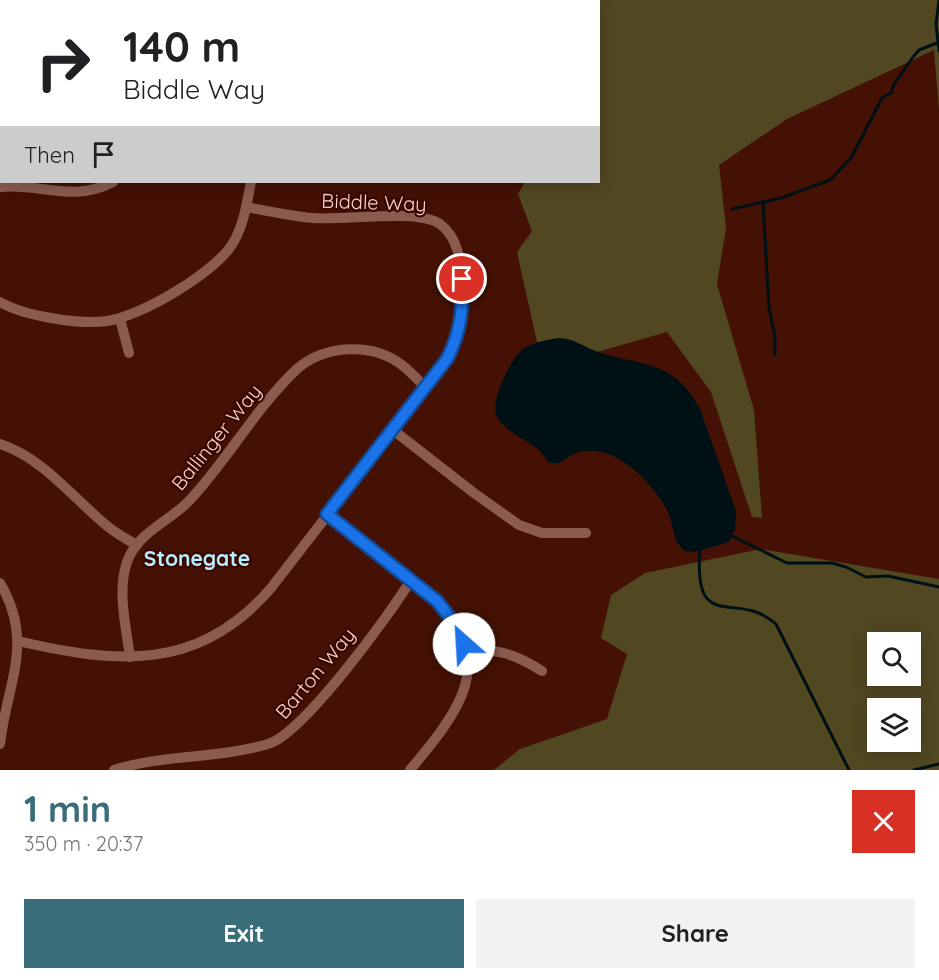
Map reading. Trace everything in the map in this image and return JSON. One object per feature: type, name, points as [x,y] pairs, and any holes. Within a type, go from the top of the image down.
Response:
[{"type":"street","points":[[0,187],[74,193],[95,190],[111,183]]},
{"type":"street","points":[[0,303],[27,312],[71,320],[95,322],[120,319],[179,289],[218,262],[234,243],[246,207],[250,183]]},
{"type":"street","name":"Biddle Way","points":[[18,641],[88,655],[130,657],[196,645],[226,631],[258,604],[447,359],[458,336],[463,301],[457,248],[447,230],[439,223],[419,217],[313,218],[246,207]]},
{"type":"street","points":[[120,319],[129,353]]},
{"type":"street","name":"Ballinger Way","points":[[130,657],[123,580],[127,563],[149,532],[187,503],[291,374],[311,358],[346,349],[388,357],[402,365],[426,388]]},
{"type":"street","points":[[393,430],[519,525],[542,533],[586,533]]},
{"type":"street","points":[[0,444],[34,462],[106,526],[137,546]]},
{"type":"street","points":[[327,514],[411,580],[450,616],[461,634],[467,677],[460,698],[443,726],[410,770]]},
{"type":"street","name":"Barton Way","points":[[114,770],[136,764],[253,748],[280,739],[321,699],[411,580]]},
{"type":"street","points":[[0,583],[11,601],[17,621],[18,641],[0,744]]},
{"type":"street","points":[[465,651],[488,650],[508,653],[542,671]]},
{"type":"shaded area","points":[[600,0],[939,0],[939,111],[934,50],[787,119],[719,165],[726,228],[717,284],[754,410],[762,518],[752,517],[711,392],[667,332],[597,352],[537,342],[517,252],[532,231],[518,194],[524,183],[600,183]]},
{"type":"shaded area","points":[[559,338],[574,341],[598,352],[656,367],[680,381],[690,393],[700,409],[736,511],[735,530],[729,542],[695,552],[685,551],[678,543],[667,510],[659,496],[648,483],[621,460],[606,453],[590,451],[575,454],[560,463],[550,463],[541,452],[501,423],[495,410],[496,401],[502,381],[513,361],[527,347]]},
{"type":"shaded area","points":[[761,549],[939,579],[939,770],[494,770],[520,749],[607,719],[627,654],[601,638],[611,595],[645,573]]},
{"type":"waterway","points":[[939,0],[936,24],[939,51]]},
{"type":"waterway","points":[[732,209],[781,198],[830,180],[851,158],[882,98],[891,93],[894,84],[913,57],[919,50],[937,43]]},
{"type":"waterway","points":[[763,202],[769,308],[775,337],[775,355]]},
{"type":"waterway","points":[[730,535],[787,563],[832,563],[866,577],[888,576],[939,587]]},
{"type":"waterway","points":[[700,548],[700,575],[703,592],[710,602],[720,606],[746,609],[761,614],[776,624],[849,770]]},
{"type":"waterway","points":[[914,770],[939,764]]},
{"type":"district","name":"Stonegate","points":[[197,558]]},
{"type":"route","points":[[462,279],[461,324],[447,359],[327,514],[437,601],[456,625],[464,644]]}]
